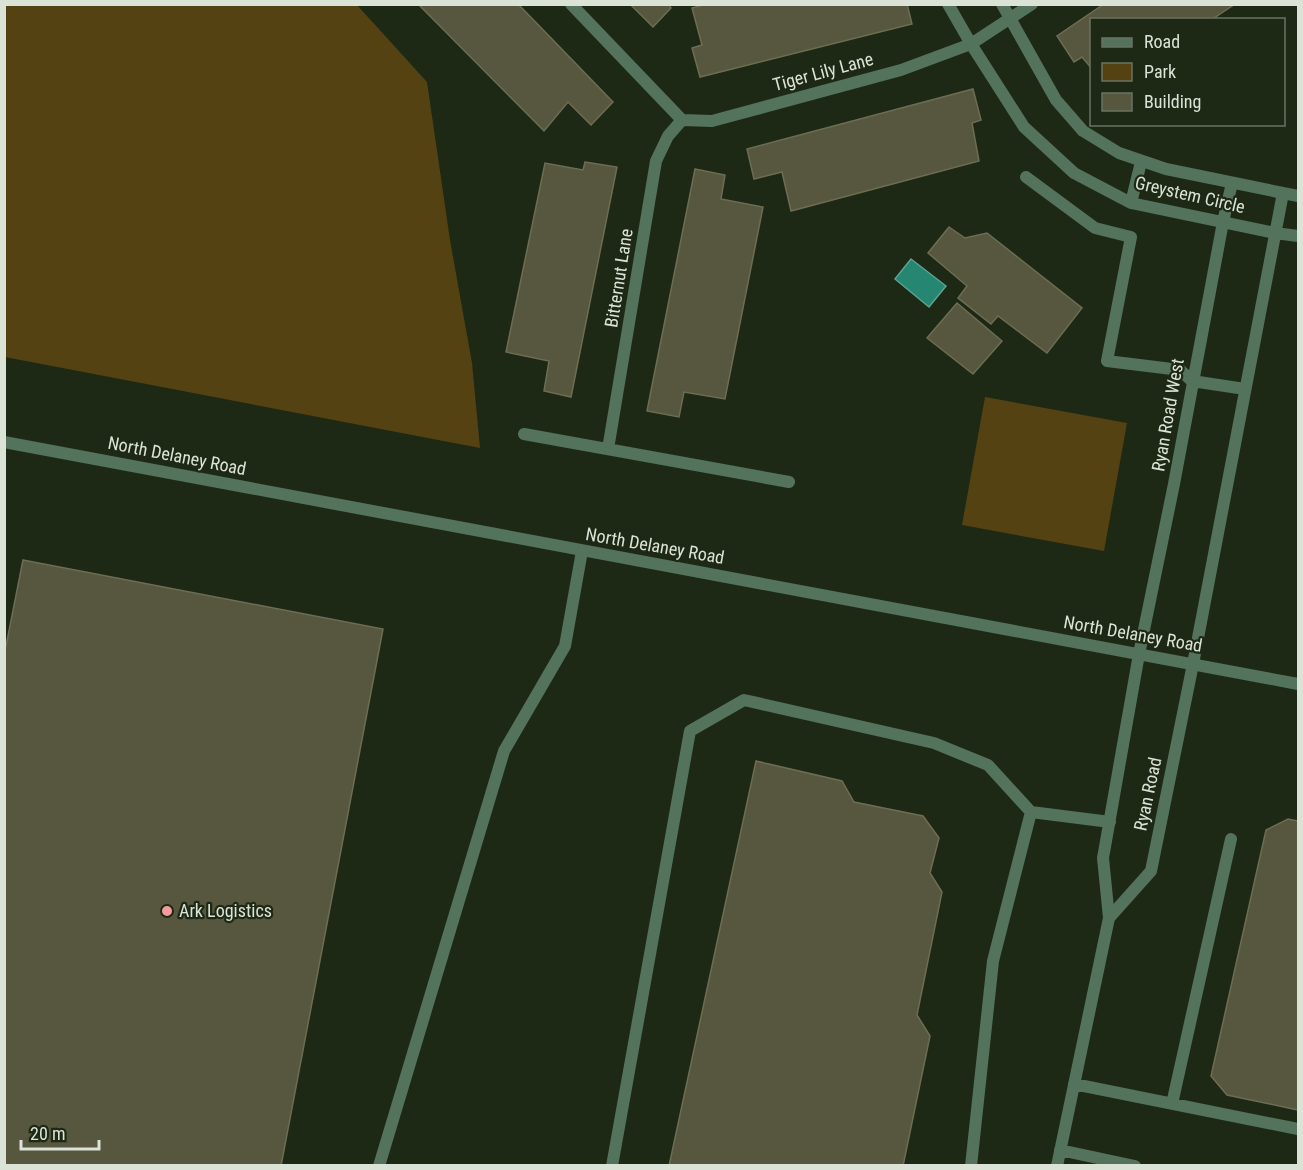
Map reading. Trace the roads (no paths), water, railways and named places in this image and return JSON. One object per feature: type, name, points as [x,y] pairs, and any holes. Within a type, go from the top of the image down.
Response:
[{"type":"street","points":[[571,4],[682,120]]},
{"type":"street","name":"Greystem Circle","points":[[948,4],[1024,127],[1074,173],[1131,203],[1299,236]]},
{"type":"street","name":"Greystem Circle","points":[[1002,4],[1056,100],[1083,131],[1119,153],[1166,170],[1299,196]]},
{"type":"street","name":"Tiger Lily Lane","points":[[682,120],[712,121],[901,70],[971,44],[1032,4]]},
{"type":"street","name":"Bitternut Lane","points":[[608,449],[656,161],[668,136],[682,120]]},
{"type":"street","points":[[1131,203],[1141,162]]},
{"type":"street","points":[[1026,177],[1095,228],[1131,237],[1107,361],[1180,370],[1192,381],[1245,389]]},
{"type":"street","name":"Ryan Road West","points":[[1139,654],[1174,484],[1223,222],[1233,183]]},
{"type":"street","points":[[1193,664],[1283,193]]},
{"type":"street","points":[[524,434],[789,482]]},
{"type":"street","name":"North Delaney Road","points":[[4,442],[1299,684]]},
{"type":"street","points":[[379,1166],[504,751],[565,646],[582,551]]},
{"type":"street","name":"Ryan Road","points":[[1057,1166],[1109,918],[1103,858],[1139,654]]},
{"type":"street","name":"Ryan Road","points":[[1109,918],[1151,871],[1193,664]]},
{"type":"street","points":[[612,1166],[690,731],[744,700],[934,743],[988,765],[1031,812],[1110,822]]},
{"type":"street","points":[[971,1166],[993,961],[1031,812]]},
{"type":"street","points":[[1172,1104],[1230,838]]},
{"type":"street","points":[[1074,1084],[1299,1129]]},
{"type":"street","points":[[1060,1150],[1135,1166]]},
{"type":"water","points":[[911,259],[946,286],[929,307],[895,279]]},
{"type":"place","name":"Ark Logistics","points":[[167,911]]}]
